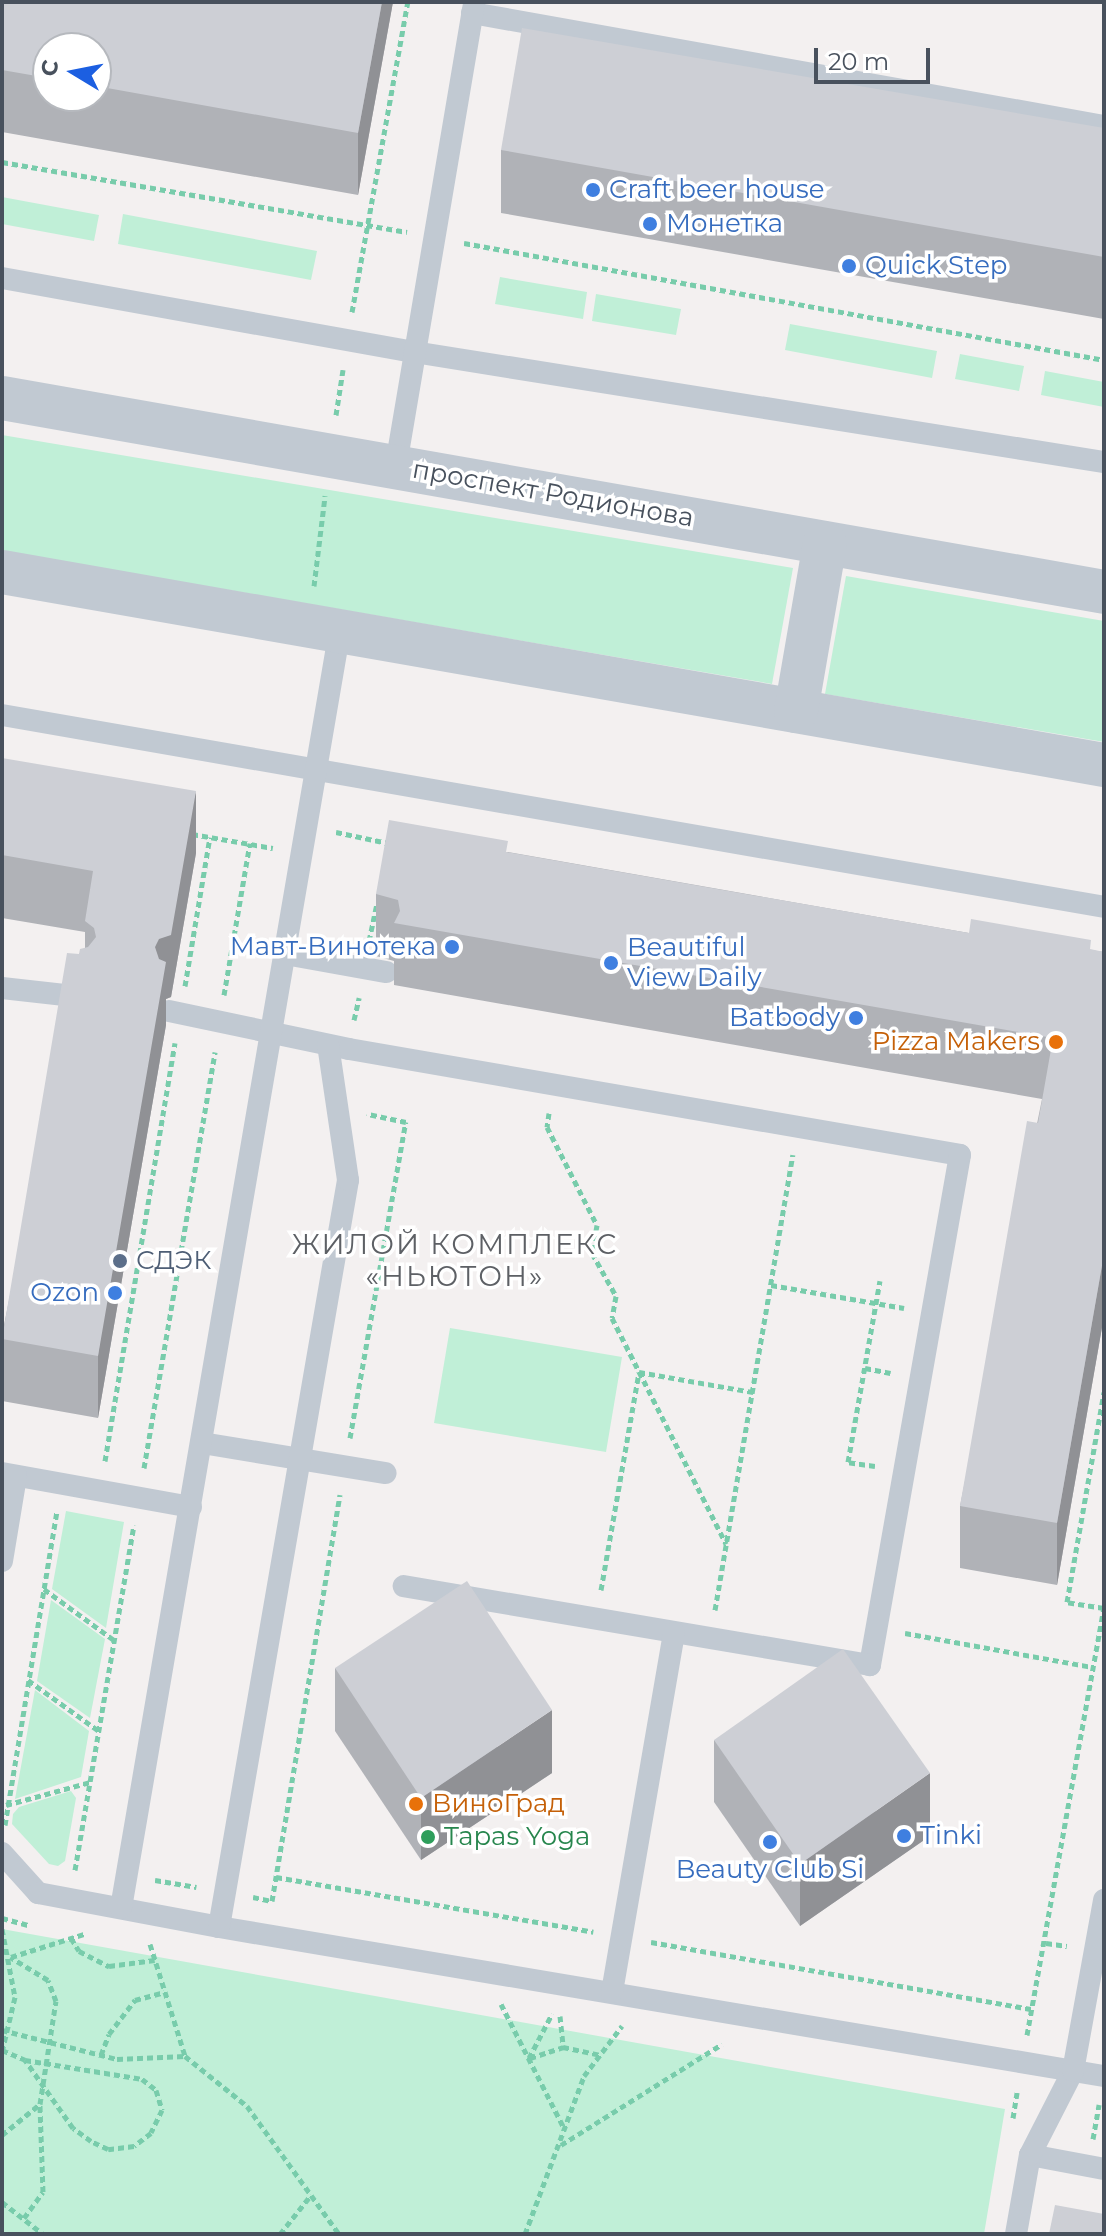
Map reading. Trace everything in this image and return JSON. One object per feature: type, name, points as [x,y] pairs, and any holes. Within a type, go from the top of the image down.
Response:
[{"type":"street","name":"проспект Родионова","points":[[2,398],[1104,592]]},
{"type":"street","points":[[796,711],[825,543]]},
{"type":"street","points":[[2,572],[1104,765]]},
{"type":"lane","points":[[396,465],[473,8],[1104,126]]},
{"type":"lane","points":[[2,278],[414,352],[1104,462]]},
{"type":"lane","points":[[130,1910],[127,1875],[340,630]]},
{"type":"lane","points":[[2,715],[1104,907]]},
{"type":"lane","points":[[285,954],[386,972]]},
{"type":"lane","points":[[2,988],[82,997]]},
{"type":"lane","points":[[174,1012],[272,1030],[328,1045],[960,1155],[870,1665],[404,1586]]},
{"type":"lane","points":[[219,1927],[348,1180],[328,1045]]},
{"type":"lane","points":[[202,1443],[386,1473]]},
{"type":"lane","points":[[2,1561],[9,1474],[191,1507]]},
{"type":"lane","points":[[612,1992],[674,1633]]},
{"type":"lane","points":[[2,1853],[38,1893],[219,1927],[1104,2076]]},
{"type":"lane","points":[[1016,2234],[1030,2155],[1073,2071],[1097,1975],[1104,1900]]},
{"type":"lane","points":[[1030,2155],[1104,2169]]},
{"type":"path","points":[[369,226],[408,2]]},
{"type":"path","points":[[2,162],[433,237],[1104,360]]},
{"type":"path","points":[[308,826],[388,842],[386,855]]},
{"type":"path","points":[[117,1463],[104,1461],[174,1012],[210,837]]},
{"type":"path","points":[[70,1899],[250,843]]},
{"type":"path","points":[[554,1084],[547,1127],[597,1225],[592,1253],[616,1296],[612,1318],[726,1545]]},
{"type":"path","points":[[710,1639],[798,1127]]},
{"type":"path","points":[[880,1281],[848,1462],[904,1471]]},
{"type":"path","points":[[771,1285],[932,1314]]},
{"type":"path","points":[[639,1372],[753,1392]]},
{"type":"path","points":[[596,1619],[639,1372]]},
{"type":"path","points":[[1012,2125],[1104,1608],[1067,1602],[1104,1392]]},
{"type":"path","points":[[131,1465],[196,1476]]},
{"type":"path","points":[[295,1492],[339,1499]]},
{"type":"path","points":[[12,1832],[3,1823],[58,1504]]},
{"type":"path","points":[[44,1589],[115,1640]]},
{"type":"path","points":[[899,1632],[1093,1667]]},
{"type":"path","points":[[28,1680],[99,1731]]},
{"type":"path","points":[[6,1805],[90,1782]]},
{"type":"path","points":[[62,1868],[76,1867],[127,1875],[272,1901]]},
{"type":"path","points":[[130,1910],[155,1960],[185,2056],[247,2106],[339,2234]]},
{"type":"path","points":[[2,1929],[10,1957],[15,1997],[4,2031],[2,2051],[25,2060],[142,2079],[156,2090],[162,2110],[151,2133],[134,2146],[108,2149],[73,2128],[25,2060]]},
{"type":"path","points":[[10,1957],[84,1934]]},
{"type":"path","points":[[71,1938],[79,1951],[109,1966],[155,1960]]},
{"type":"path","points":[[10,1957],[48,1980],[56,2001],[40,2104],[43,2192],[24,2218]]},
{"type":"path","points":[[485,1971],[565,2131]]},
{"type":"path","points":[[101,2055],[109,2034],[135,2000],[164,1992]]},
{"type":"path","points":[[519,2234],[525,2234],[584,2076],[644,1998]]},
{"type":"path","points":[[529,2059],[558,2003],[563,2047]]},
{"type":"path","points":[[560,2146],[764,2018]]},
{"type":"path","points":[[4,2031],[117,2059],[185,2056]]},
{"type":"path","points":[[529,2059],[563,2047],[600,2055]]},
{"type":"path","points":[[2,2135],[40,2104]]},
{"type":"path","points":[[280,2234],[311,2195]]},
{"type":"path","points":[[2,2202],[43,2234]]},
{"type":"green space","points":[[2,197],[99,215],[94,241],[2,224]]},
{"type":"green space","points":[[123,214],[317,251],[311,280],[118,244]]},
{"type":"green space","points":[[500,277],[587,292],[583,319],[495,304]]},
{"type":"green space","points":[[596,294],[681,309],[676,335],[592,321]]},
{"type":"green space","points":[[790,324],[937,351],[932,378],[785,350]]},
{"type":"green space","points":[[960,354],[1024,366],[1019,391],[955,379]]},
{"type":"green space","points":[[1045,371],[1104,382],[1104,407],[1041,395]]},
{"type":"green space","points":[[2,435],[793,568],[772,684],[2,551]]},
{"type":"green space","points":[[846,576],[1104,621],[1104,742],[825,694]]},
{"type":"green space","points":[[450,1328],[622,1357],[606,1452],[434,1423]]},
{"type":"green space","points":[[66,1511],[124,1522],[106,1628],[52,1589]]},
{"type":"green space","points":[[51,1600],[105,1639],[90,1718],[37,1681]]},
{"type":"green space","points":[[35,1690],[89,1731],[81,1777],[15,1799]]},
{"type":"green space","points":[[71,1791],[76,1798],[65,1861],[58,1866],[49,1864],[12,1824],[13,1814],[19,1807]]},
{"type":"green space","points":[[2,1929],[1005,2109],[984,2234],[2,2234]]},
{"type":"building","points":[[2,2],[382,2],[358,133],[112,89],[112,32],[32,32],[32,75],[2,70]]},
{"type":"building","points":[[522,28],[1104,128],[1104,257],[501,150]]},
{"type":"building","points":[[2,758],[196,791],[171,935],[159,939],[155,947],[159,959],[166,962],[98,1356],[2,1339],[67,953],[79,954],[80,949],[88,947],[96,937],[94,928],[85,921],[93,871],[2,855]]},
{"type":"building","points":[[389,820],[508,841],[506,852],[969,933],[971,919],[1091,940],[1090,949],[1104,952],[1104,1254],[1057,1523],[960,1506],[1027,1121],[1038,1123],[1053,1038],[394,923],[400,911],[398,900],[376,894]]},
{"type":"building","points":[[467,1581],[552,1710],[421,1798],[335,1668]]},
{"type":"building","points":[[843,1649],[930,1773],[800,1864],[714,1740]]},
{"type":"building","points":[[1055,2205],[1104,2214],[1104,2234],[1049,2234]]},
{"type":"place","name":"Craft beer house","points":[[593,190]]},
{"type":"place","name":"Монетка","points":[[650,224]]},
{"type":"place","name":"Quick Step","points":[[849,266]]},
{"type":"place","name":"Мавт-Винотека","points":[[452,947]]},
{"type":"place","name":"Beautiful View Daily","points":[[611,963]]},
{"type":"place","name":"Batbody","points":[[856,1018]]},
{"type":"place","name":"Pizza Makers","points":[[1056,1042]]},
{"type":"place","name":"СДЭК","points":[[120,1261]]},
{"type":"place","name":"Ozon","points":[[115,1293]]},
{"type":"place","name":"ВиноГрад","points":[[416,1804]]},
{"type":"place","name":"Tinki","points":[[904,1836]]},
{"type":"place","name":"Tapas Yoga","points":[[428,1837]]},
{"type":"place","name":"Beauty Club Si","points":[[770,1842]]},
{"type":"district","name":"ЖИЛОЙ КОМПЛЕКС «НЬЮТОН»","points":[[455,1260]]}]
